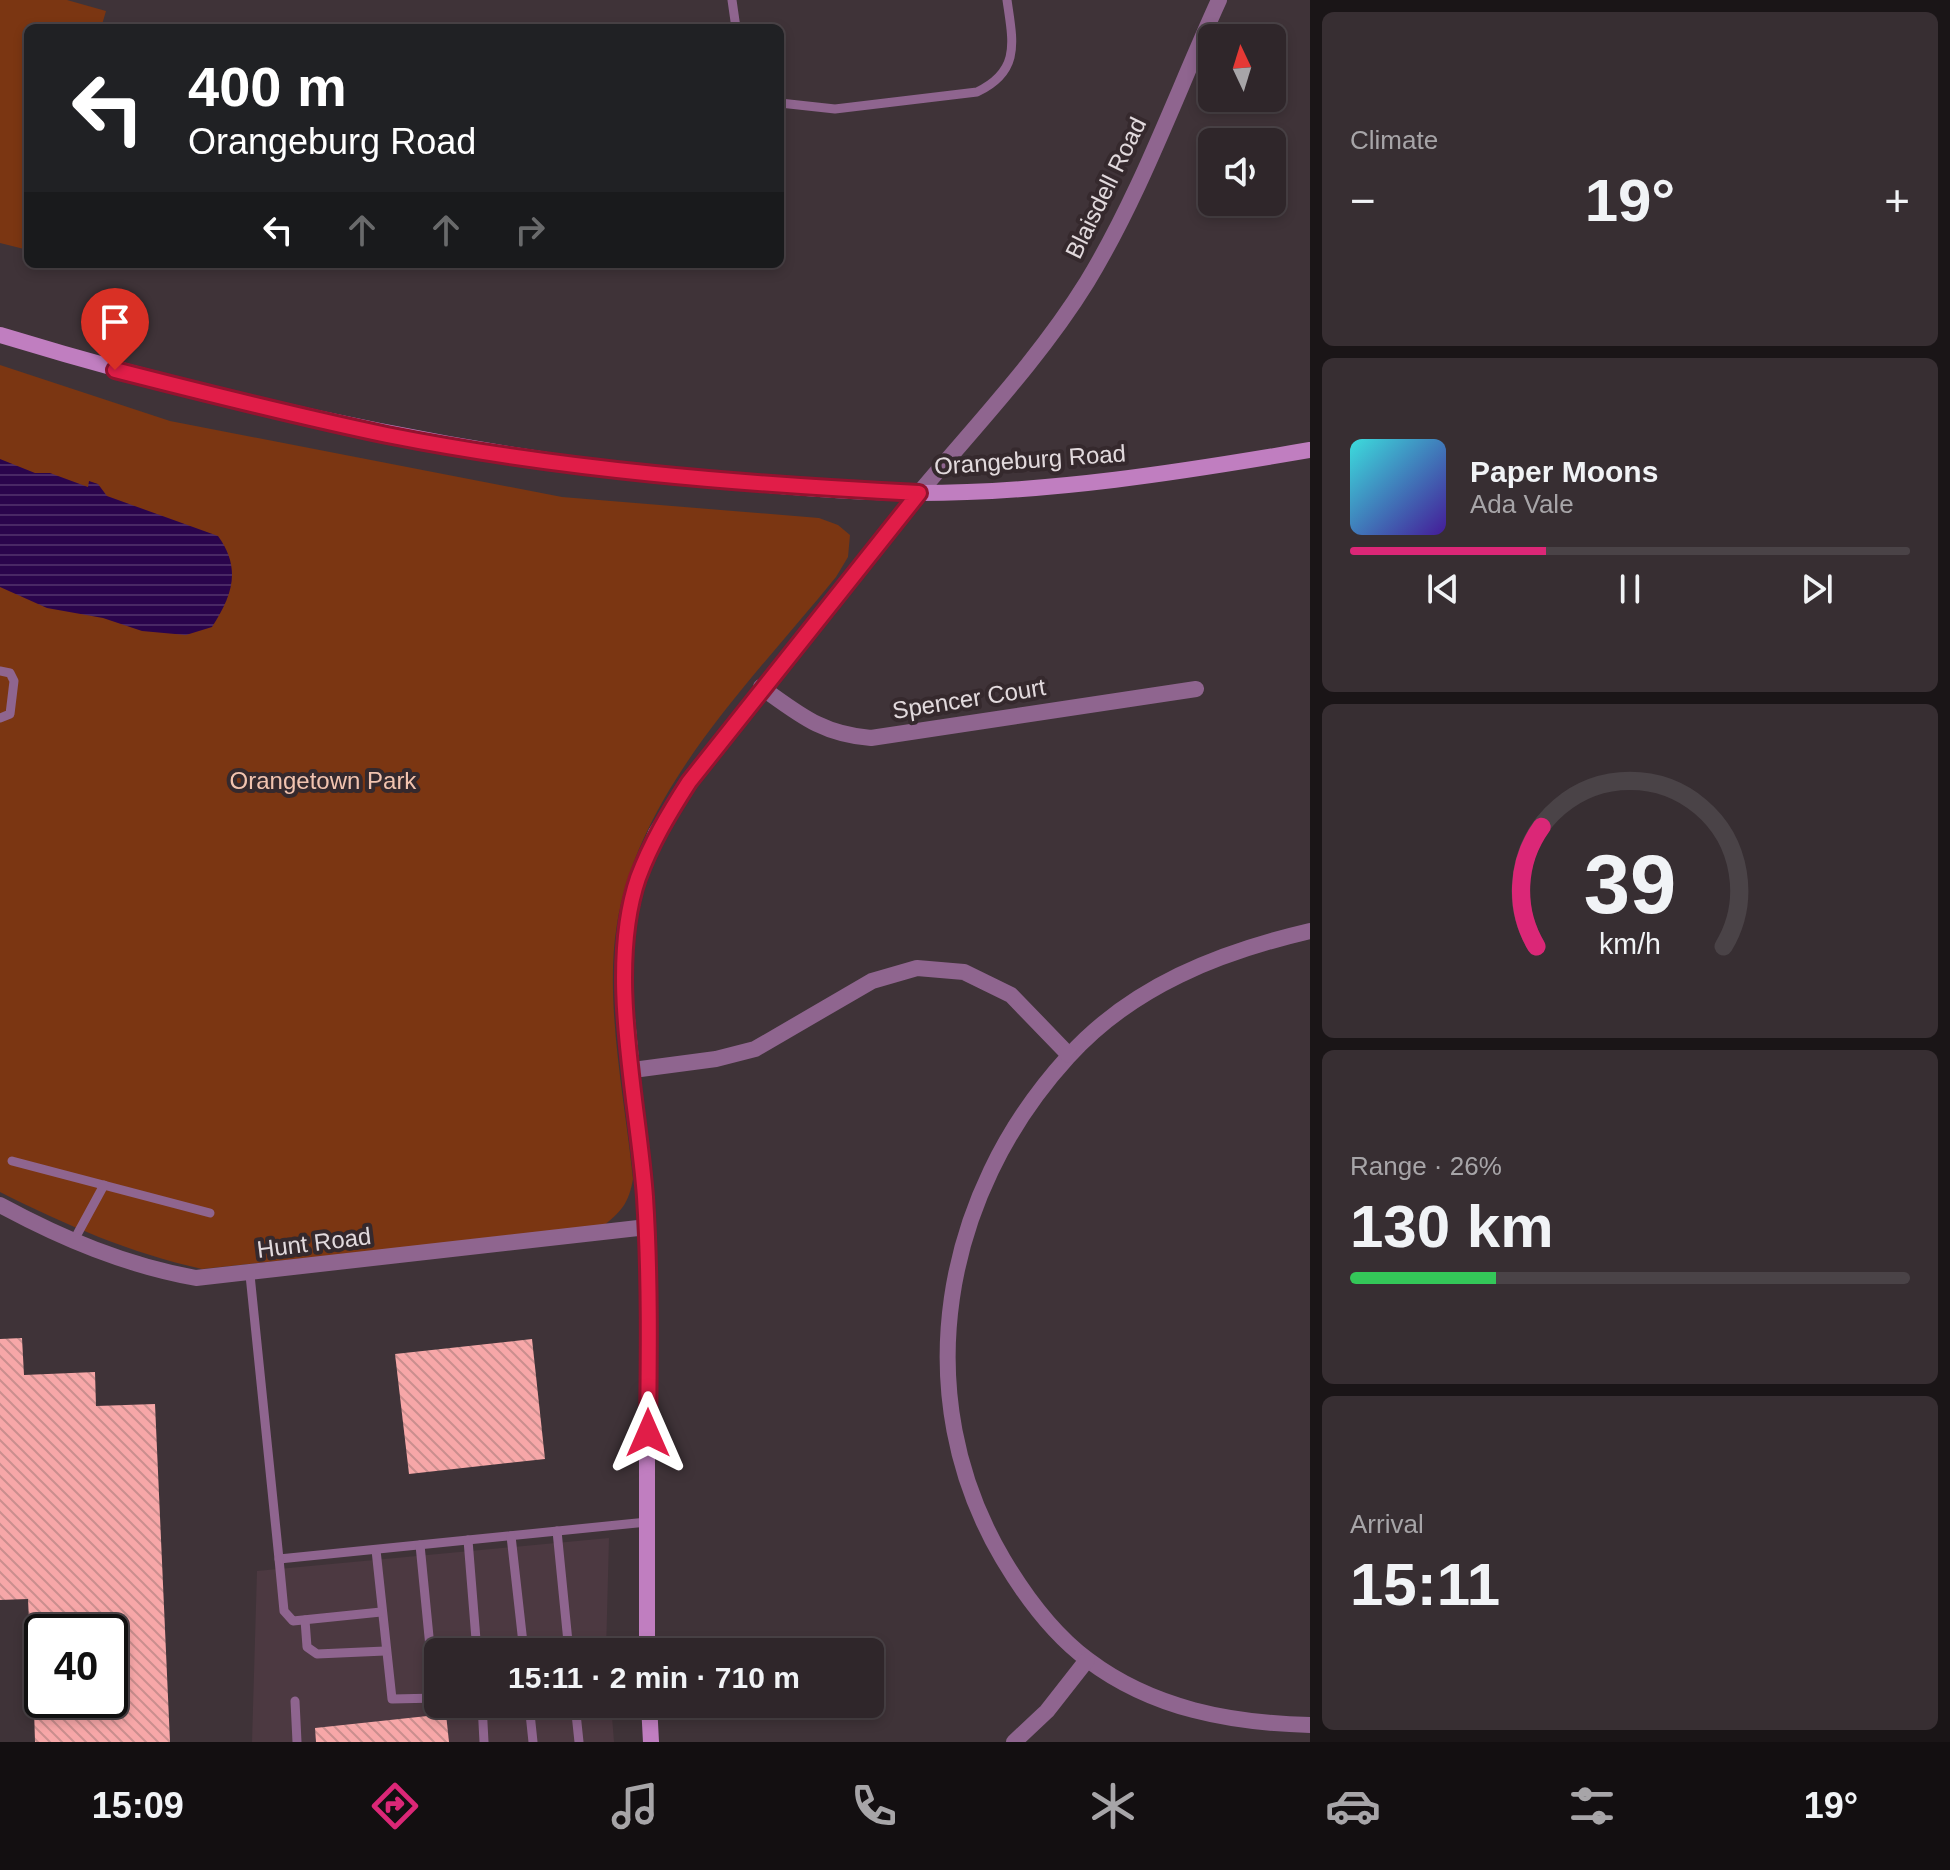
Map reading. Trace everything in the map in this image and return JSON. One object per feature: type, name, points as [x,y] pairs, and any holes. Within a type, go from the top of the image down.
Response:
[{"type":"main road","name":"Orangeburg Road","points":[[0,335],[115,370],[388,435],[650,475],[919,493],[1054,485],[1192,470],[1310,450]]},
{"type":"main road","points":[[647,1638],[647,1227],[625,998],[626,950],[637,881],[656,833],[689,782],[761,687],[919,493]]},
{"type":"main road","points":[[650,1718],[651,1742]]},
{"type":"street","name":"Blaisdell Road","points":[[919,493],[1035,352],[1085,285],[1122,221],[1219,0]]},
{"type":"street","name":"Spencer Court","points":[[761,687],[816,726],[845,736],[871,738],[1196,689]]},
{"type":"street","points":[[1310,931],[1205,961],[1155,987],[1113,1016],[1069,1055],[1017,1122],[973,1207],[958,1259],[949,1317],[949,1374],[955,1433],[970,1488],[990,1537],[1033,1603],[1087,1660],[1159,1699],[1209,1716],[1261,1724],[1310,1725]]},
{"type":"street","points":[[633,1070],[716,1059],[755,1049],[872,981],[917,968],[964,972],[1011,995],[1069,1055]]},
{"type":"street","name":"Hunt Road","points":[[0,1205],[73,1242],[152,1270],[196,1278],[250,1275],[647,1227]]},
{"type":"street","points":[[1014,1742],[1047,1711],[1087,1660]]},
{"type":"lane","points":[[732,0],[735,24]]},
{"type":"lane","points":[[784,103],[835,109],[977,92],[996,83],[1007,68],[1012,50],[1007,0]]},
{"type":"lane","points":[[0,671],[10,673],[14,681],[10,714],[0,718]]},
{"type":"lane","points":[[12,1161],[210,1213]]},
{"type":"lane","points":[[73,1242],[104,1185]]},
{"type":"lane","points":[[250,1275],[284,1611],[293,1621],[381,1612]]},
{"type":"lane","points":[[279,1559],[647,1522]]},
{"type":"lane","points":[[557,1531],[568,1638]]},
{"type":"lane","points":[[511,1536],[522,1638]]},
{"type":"lane","points":[[468,1540],[476,1638]]},
{"type":"lane","points":[[420,1545],[430,1638]]},
{"type":"lane","points":[[376,1550],[392,1699],[424,1698]]},
{"type":"lane","points":[[305,1620],[307,1647],[317,1654],[385,1651]]},
{"type":"lane","points":[[295,1701],[297,1742]]},
{"type":"lane","points":[[483,1718],[484,1742]]},
{"type":"lane","points":[[530,1718],[533,1742]]},
{"type":"lane","points":[[576,1718],[579,1742]]},
{"type":"shaded area","points":[[0,459],[35,473],[50,473],[88,487],[89,481],[98,484],[107,496],[218,536],[230,560],[232,582],[225,604],[212,627],[186,635],[142,631],[103,618],[47,608],[0,587]]},
{"type":"shaded area","points":[[609,1538],[606,1638],[424,1638],[424,1718],[612,1718],[614,1742],[252,1742],[257,1571]]},
{"type":"green space","points":[[0,0],[67,0],[106,11],[102,24],[24,24],[24,249],[0,243]]},
{"type":"green space","name":"Orangetown Park","points":[[0,365],[170,421],[562,497],[819,518],[838,525],[850,535],[848,557],[836,577],[736,697],[674,782],[649,827],[630,874],[617,924],[613,986],[617,1051],[633,1179],[623,1206],[602,1227],[202,1269],[99,1237],[0,1192]]},
{"type":"building","points":[[22,1338],[24,1375],[95,1372],[96,1406],[155,1404],[170,1742],[35,1742],[34,1718],[128,1718],[128,1614],[29,1614],[28,1599],[0,1600],[0,1339]]},
{"type":"building","points":[[532,1339],[545,1459],[409,1474],[395,1354]]},
{"type":"building","points":[[424,1716],[446,1718],[449,1742],[316,1742],[315,1728]]},
{"type":"route","points":[[115,370],[388,435],[521,457],[650,475],[919,493],[761,687],[689,782],[656,833],[637,881],[626,934],[625,998],[647,1227],[648,1433]]}]
